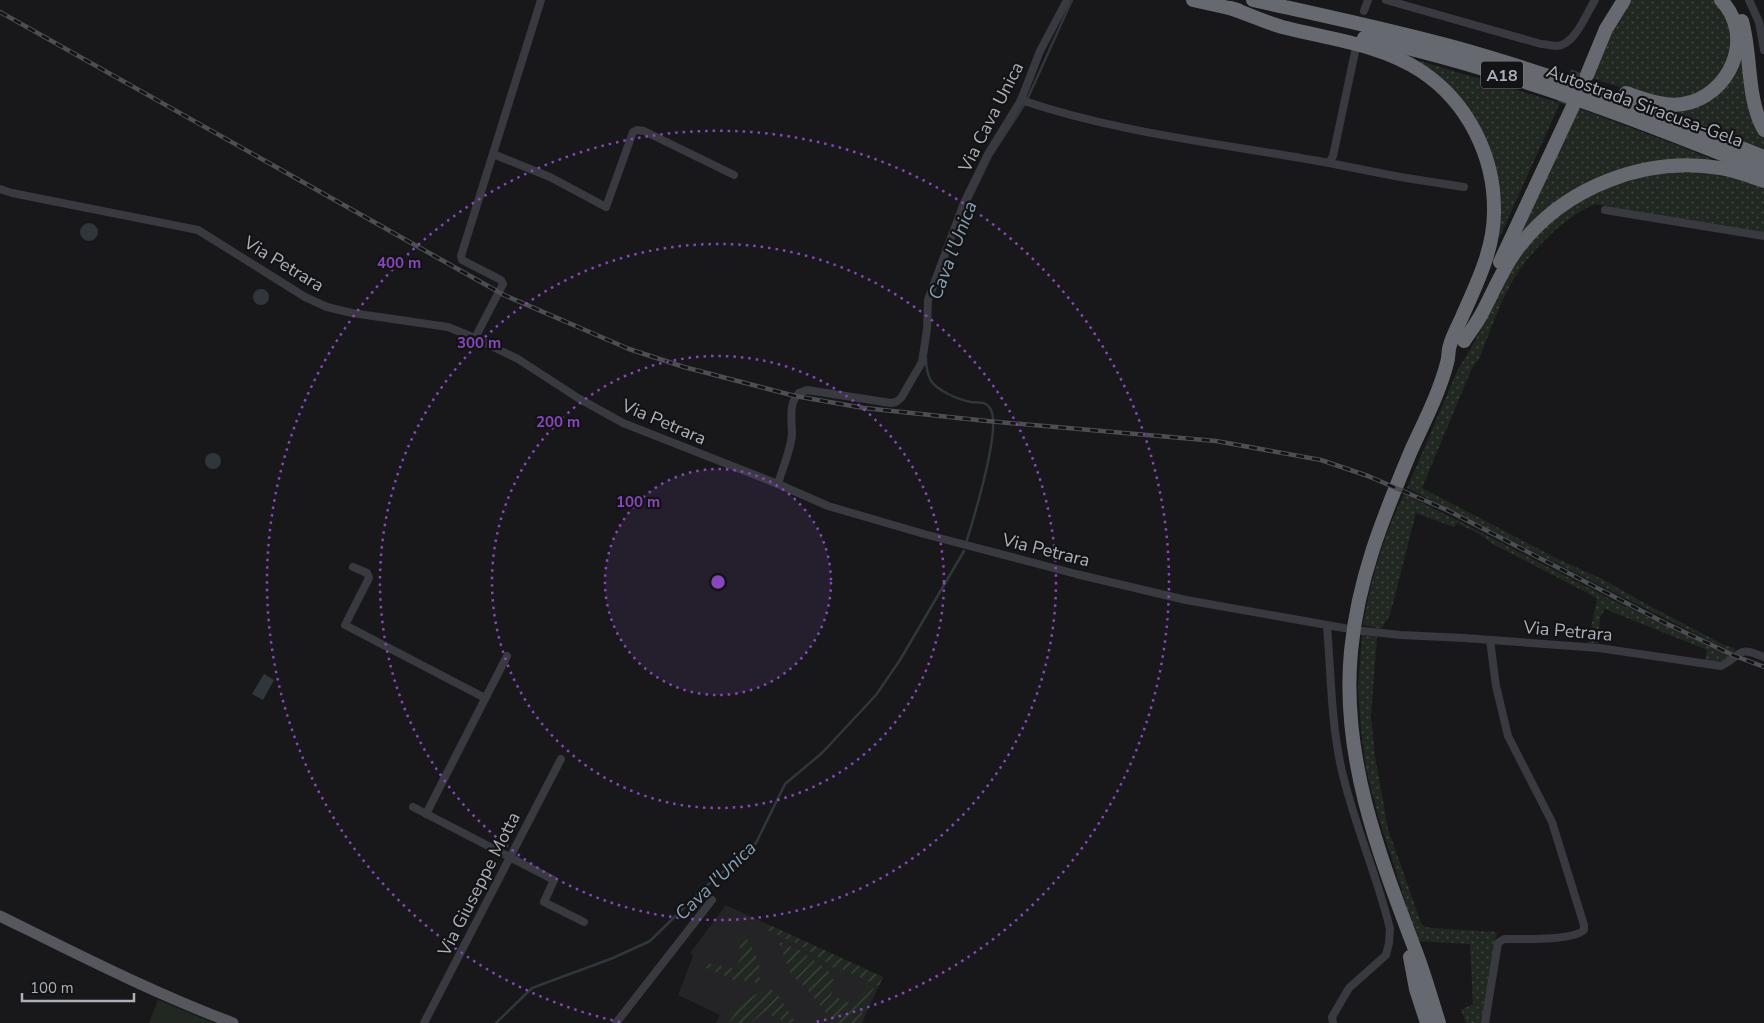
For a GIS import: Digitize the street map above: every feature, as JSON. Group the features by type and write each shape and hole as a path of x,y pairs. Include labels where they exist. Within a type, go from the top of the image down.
{"highway":[{"name":"Autostrada Siracusa-Gela","path":"1193,0 1373,40 1472,66 1559,92 1764,170"},
{"name":"Autostrada Siracusa-Gela","path":"1253,0 1376,27 1468,51 1644,109 1764,157"},
{"path":"1614,0 1599,24 1583,73 1624,0"},
{"path":"1310,13 1348,14 1378,21 1523,61 1668,105 1691,102 1710,94 1723,82 1733,65 1738,44 1737,33 1730,13 1722,0"},
{"path":"1732,0 1742,18 1748,43 1754,108 1764,130"},
{"path":"1230,8 1279,26 1373,48 1402,61 1435,81 1456,102 1466,117 1482,148 1490,171 1494,214 1488,251 1450,344 1448,361"},
{"path":"1427,1023 1416,988 1400,913 1358,779 1350,726 1349,699 1350,654 1358,601 1373,545 1404,467 1434,400 1448,361 1569,105 1464,341 1434,400"},
{"path":"1464,341 1481,315 1501,273 1518,248 1541,222 1563,204 1583,192 1620,176 1677,165 1721,168 1764,182"},
{"path":"1400,913 1415,949 1439,1023"},
{"path":"1409,950 1433,1023"}],"main road":[{"path":"0,916 134,982 233,1023"},
{"path":"199,1010 223,1023"}],"street":[{"path":"475,338 504,284 502,280 462,260 461,256 541,0"},
{"path":"1364,11 1368,0"},
{"path":"1386,0 1541,44 1557,46 1563,44 1576,34 1595,0"},
{"path":"1749,0 1759,22 1764,50"},
{"name":"Via Cava Unica","path":"778,484 792,437 794,401 799,393 807,390 891,403 901,398 922,362 927,329 928,300 964,203 988,154 1021,100 1040,51 1066,2"},
{"path":"1329,163 1333,156 1355,52"},
{"path":"1021,100 1071,115 1185,140 1464,187"},
{"path":"493,154 550,177 606,207 634,132 637,130 644,131 734,176"},
{"name":"Via Petrara","path":"0,189 198,230 305,297 327,307 352,313 442,326 475,338 518,359 578,398 623,423 778,484 828,506 924,534 1076,574 1186,600 1344,628"},
{"path":"1605,210 1764,236"},
{"path":"353,567 367,573 369,578 346,624 485,698"},
{"path":"1327,626 1335,732 1342,768 1354,814 1390,929 1386,955 1348,988 1332,1017 1333,1023"},
{"name":"Via Petrara","path":"1362,631 1599,648 1722,666 1742,651 1747,650 1764,657"},
{"path":"1485,1023 1498,943 1504,939 1561,937 1580,934 1584,930 1552,822 1508,736 1496,686 1490,640"},
{"path":"426,814 507,656"},
{"name":"Via Giuseppe Motta","path":"424,1023 561,759"},
{"path":"413,807 554,880 544,902 584,922"},
{"path":"616,1023 712,900"}],"shaded area":[{"path":"1631,0 1718,0 1731,19 1733,58 1704,95 1660,100 1591,78 1616,24"},
{"path":"1407,57 1560,103 1499,239 1501,198 1496,171 1488,145"},
{"path":"1742,59 1764,136 1764,149 1667,110 1719,94 1735,74"},
{"path":"1578,108 1730,167 1617,174 1514,248"},
{"path":"1698,171 1738,178 1764,187 1764,234 1595,204 1566,221 1529,257 1509,287 1479,359 1472,368 1422,488 1558,559 1602,579 1724,645 1735,648 1735,651 1732,652 1407,488 1458,369 1473,345 1511,268 1536,235 1570,207 1609,185 1649,174"},
{"path":"89,223 95,226 98,232 95,238 89,241 83,238 80,232 83,226"},
{"path":"261,289 269,297 261,305 253,297"},
{"path":"213,453 221,461 213,469 205,461"},
{"path":"1404,494 1612,600 1732,657 1719,662 1705,660 1707,650 1605,609 1600,617 1598,643 1588,643 1597,598 1493,544 1479,534 1457,523 1454,527 1416,513 1390,615 1381,629 1363,625 1379,558"},
{"path":"1362,635 1377,637 1371,716 1375,756 1388,829 1421,923 1425,927 1431,928 1497,932 1482,1023 1466,1023 1461,1010 1473,1004 1470,944 1416,941 1366,769 1358,688"},
{"path":"264,674 274,680 263,700 252,694"},
{"path":"726,905 883,977 862,1023 716,1023 720,1015 678,995 693,956 690,953"},
{"path":"767,924 883,977 879,986 842,969 840,972 802,946 765,929"},
{"path":"744,933 759,965 760,978 757,985 753,979 746,983 742,977 735,982 731,978 701,966 707,963 736,969 743,951 735,943"},
{"path":"778,941 799,950 829,971 830,978 836,981 831,995 856,1006 867,983 874,987 858,1023 834,1023 808,990 791,974"},
{"path":"772,990 776,992 794,1020 789,1023 782,1023 779,1015 773,1018 768,1009 751,1023 729,1023 736,1011 746,1000 758,993"},
{"path":"158,1000 214,1023 149,1023"}],"waterway":[{"name":"Cava l'Unica","path":"958,229 991,156 1026,102 1072,0"},
{"name":"Cava l'Unica","path":"926,359 930,379 934,385 961,399 985,404 991,410 993,420 990,454 967,540"},
{"name":"Cava l'Unica","path":"496,1023 532,988 613,958 650,941 703,889 756,843 785,784 822,753 876,695 900,660 964,551"}],"tunnel":[{"path":"1564,104 1578,72"}],"railway":[{"path":"0,12 504,295 629,349 684,367 795,396 864,408 1216,441 1321,460 1368,476 1447,510 1663,622 1735,656 1764,667"}]}
